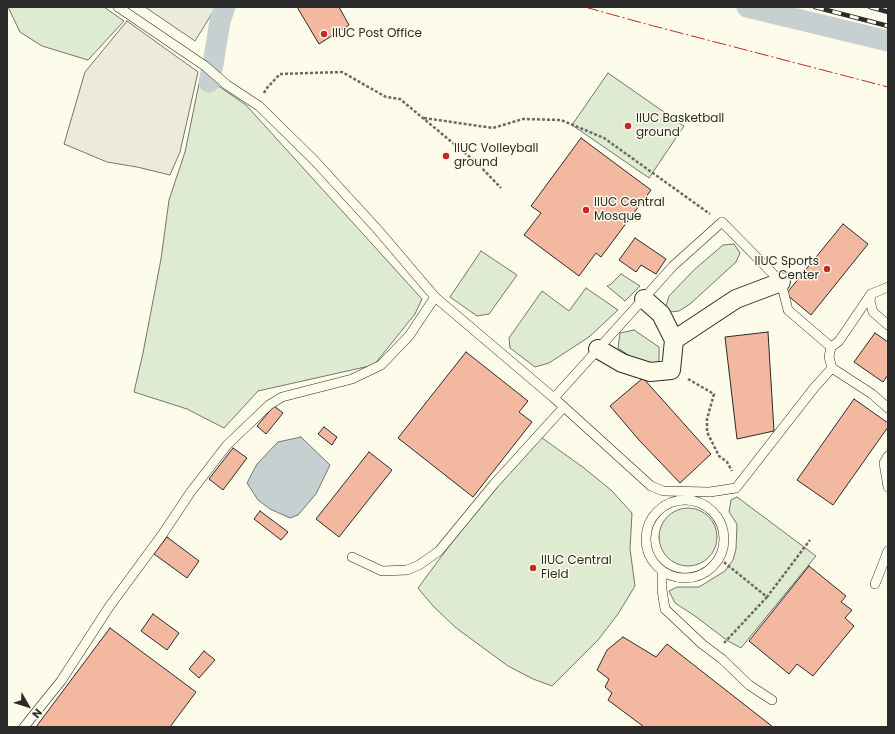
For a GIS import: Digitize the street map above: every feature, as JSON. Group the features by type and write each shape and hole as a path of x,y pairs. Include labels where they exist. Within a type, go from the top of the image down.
{"street":[{"path":"674,340 736,299 781,282"},
{"path":"598,349 622,363 650,372 671,370 674,340 661,314 644,299"}],"lane":[{"path":"118,7 205,66 227,86 259,106 325,172 436,297 554,398 650,486 664,491 710,492 736,488 814,388 832,368"},
{"path":"554,398 673,266 722,222 781,282 788,310 831,347"},
{"path":"888,286 871,294 839,341 831,347 830,357 832,368 872,394 888,408"},
{"path":"871,294 870,301 873,312 888,325"},
{"path":"24,727 61,681 109,607 162,535 190,493 227,445 269,405 282,397 352,379 381,365 409,336 436,297"},
{"path":"352,557 382,571 407,570 420,565 439,551 494,484 564,407"},
{"path":"888,456 884,463 888,487"},
{"path":"664,491 667,504"},
{"path":"679,499 704,503 714,511 721,522 725,534 724,547 720,559 711,569 700,576 687,578 674,577 662,571 653,562 647,550 645,536 649,523 656,512 667,504 679,499"},
{"path":"875,584 888,551"},
{"path":"662,571 662,590 665,608 702,644 722,659 749,685 772,700"}],"path":[{"path":"259,106 266,89 280,74 342,72 386,97 400,99 477,163 501,188"},
{"path":"424,118 493,128 523,119 561,120 604,138 722,222"},
{"path":"671,370 714,394 707,419 707,432 719,456 726,462 740,482"},
{"path":"714,654 767,597 810,540"},
{"path":"720,559 767,597"}],"green space":[{"path":"8,7 104,7 124,21 88,60 42,46 20,32"},
{"name":"IIUC Basketball ground","path":"608,73 684,126 649,178 572,125"},
{"path":"201,74 246,105 422,299 415,314 374,365 258,391 224,428 187,409 134,392 161,259 169,200 185,152"},
{"path":"734,244 740,253 736,262 690,304 679,311 670,312 666,306 669,296 695,269 723,245"},
{"path":"481,251 517,275 489,314 477,316 450,297"},
{"path":"621,274 640,286 625,301 607,286"},
{"path":"586,288 618,310 589,337 549,363 535,367 510,348 509,338 542,291 569,311"},
{"path":"634,330 659,347 659,362 644,366 618,348 620,333"},
{"name":"IIUC Central Field","path":"538,435 584,468 611,490 632,513 630,549 635,586 618,614 598,640 552,686 533,679 508,666 482,647 455,627 433,606 418,588 455,538"},
{"path":"737,497 816,556 741,648 728,641 675,603 669,591 677,587 699,587 725,571 733,560 736,549 737,524 729,512 731,500"},
{"path":"688,508 699,510 712,521 715,526 717,537 715,548 704,561 699,564 688,566 677,564 664,553 661,548 659,537 661,526 672,513 677,510"}],"shaded area":[{"path":"145,7 216,7 195,41"},
{"path":"127,21 198,72 180,152 170,175 107,162 64,144 85,72"},
{"path":"301,437 330,465 316,494 298,515 290,518 270,509 258,500 247,483 257,464 278,442"}],"building":[{"name":"IIUC Post Office","path":"297,7 339,7 349,25 319,44"},
{"name":"IIUC Central Mosque","path":"581,138 651,190 601,257 596,253 579,276 524,235 541,213 531,206"},
{"name":"IIUC Sports Center","path":"843,224 868,244 811,315 786,294"},
{"path":"635,238 666,259 656,274 641,265 636,272 619,260"},
{"path":"768,332 774,431 737,439 725,337"},
{"path":"875,333 888,342 888,375 883,382 854,362"},
{"path":"466,352 528,401 519,412 532,422 473,497 398,438"},
{"path":"643,378 711,454 680,483 639,440 610,406"},
{"path":"854,399 888,423 888,427 833,505 797,480"},
{"path":"274,406 283,413 266,434 257,426"},
{"path":"324,427 337,437 332,445 318,434"},
{"path":"233,448 247,458 223,490 209,479"},
{"path":"369,452 392,470 339,537 316,519"},
{"path":"260,511 288,532 281,540 254,519"},
{"path":"167,537 199,561 187,578 154,554"},
{"path":"809,566 846,596 841,602 852,610 845,618 854,626 813,676 797,664 789,674 749,641"},
{"path":"153,614 179,633 167,650 141,631"},
{"path":"110,628 196,692 170,727 36,727"},
{"path":"623,637 656,657 667,644 773,727 644,727 608,700 612,693 605,687 609,679 597,670 607,650"},
{"path":"204,651 215,660 199,678 189,669"}],"waterway":[{"path":"209,82 220,21 225,7"},
{"path":"747,7 888,41"}],"railway":[{"path":"815,7 888,26"},
{"path":"870,7 888,12"}],"power":[{"path":"585,7 888,87"}],"place":[{"name":"IIUC Post Office","path":"324,34"},
{"name":"IIUC Basketball ground","path":"628,126"},
{"name":"IIUC Volleyball ground","path":"446,156"},
{"name":"IIUC Central Mosque","path":"586,210"},
{"name":"IIUC Sports Center","path":"827,269"},
{"name":"IIUC Central Field","path":"533,568"}]}
